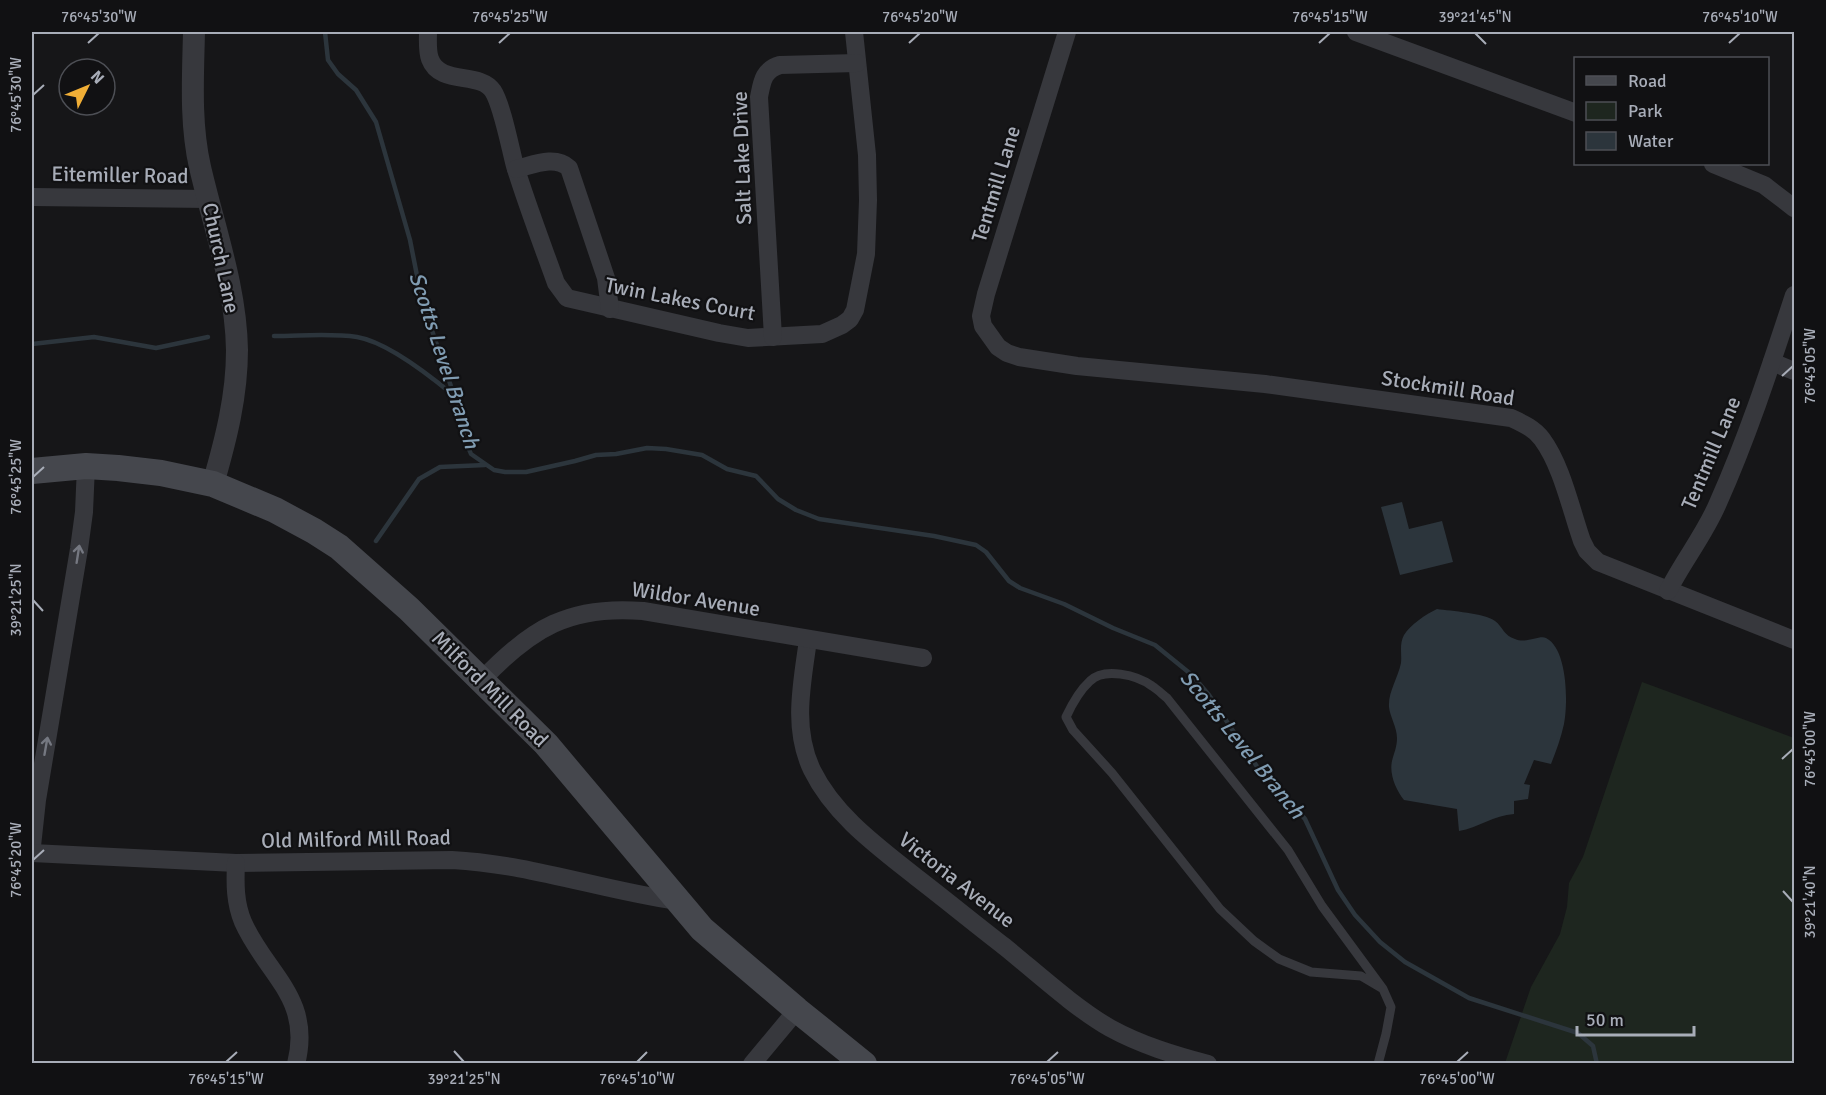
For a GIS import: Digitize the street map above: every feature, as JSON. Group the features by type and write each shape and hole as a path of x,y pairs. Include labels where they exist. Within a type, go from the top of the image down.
{"main road":[{"name":"Milford Mill Road","path":"32,471 86,466 161,473 213,484 276,510 339,547 410,609 546,744 702,929 729,954 864,1064"}],"street":[{"name":"Church Lane","path":"194,32 195,133 200,167 231,292 237,348 233,405 213,484"},
{"name":"Twin Lakes Court","path":"428,32 430,59 434,66 450,76 481,82 493,91 516,168 556,283 567,298 576,302 748,338 822,334 842,325 850,319 855,310 866,254 868,200 867,155 854,32"},
{"name":"Tentmill Lane","path":"998,347 983,326 981,316 1067,32"},
{"path":"1356,32 1574,113"},
{"name":"Salt Lake Drive","path":"773,337 759,97 762,81 772,67 780,65 857,63"},
{"path":"516,168 554,160 563,162 569,168 606,278 610,309"},
{"path":"1715,165 1764,185 1794,208"},
{"name":"Eitemiller Road","path":"32,197 209,199"},
{"name":"Tentmill Lane","path":"1668,591 1717,506 1736,461 1794,295"},
{"name":"Stockmill Road","path":"998,347 1020,357 1077,366 1265,384 1511,418 1533,430 1542,439 1560,477 1582,541 1592,558 1608,567 1794,640"},
{"path":"1772,362 1794,371"},
{"path":"32,846 37,800 81,539 86,466"},
{"name":"Wildor Avenue","path":"482,680 519,644 539,630 576,615 619,609 643,611 923,658"},
{"name":"Victoria Avenue","path":"808,640 798,707 800,728 811,769 844,816 884,851 1055,987 1108,1026 1154,1048 1208,1064"},
{"name":"Old Milford Mill Road","path":"32,853 236,863 452,860 488,862 530,869 620,892 677,901"},
{"path":"236,863 236,894 243,921 253,941 282,981 295,1007 300,1051 296,1064"},
{"path":"752,1064 797,1010"}],"lane":[{"path":"1378,1064 1390,1007 1383,989 1322,906 1288,850 1167,698 1151,684 1127,675 1106,674 1091,679 1074,701 1066,717 1073,730 1112,773 1220,909 1254,941 1279,959 1311,972 1361,976 1383,989"}],"green space":[{"path":"1642,682 1794,738 1794,1063 1505,1063 1531,987 1560,934 1567,907 1569,883 1583,857"}],"water":[{"path":"1402,502 1409,529 1442,521 1453,562 1400,575 1381,507"},
{"path":"1437,609 1490,618 1498,623 1511,638 1528,640 1546,638 1559,653 1565,678 1565,715 1560,739 1551,764 1534,760 1524,784 1530,785 1528,799 1514,801 1514,814 1459,831 1457,809 1404,800 1396,787 1391,771 1397,738 1389,701 1401,663 1402,638 1414,624"}],"waterway":[{"name":"Scotts Level Branch","path":"325,32 328,60 338,74 356,90 376,122 410,240 422,301 457,404 471,454 494,470 505,472 526,472 596,455 647,448 702,455 727,469 756,476 778,499 796,510 819,519 934,536 976,545 986,552 1009,581 1020,588 1064,604 1155,645 1192,675 1209,695 1258,768 1305,819 1338,890 1355,915 1380,942 1405,962 1469,998 1578,1033 1593,1046 1597,1064"},
{"path":"274,336 336,335 369,340 407,360 452,394"},
{"path":"32,344 94,337 156,348 208,337"},
{"path":"376,541 419,479 440,467 485,465"}]}
